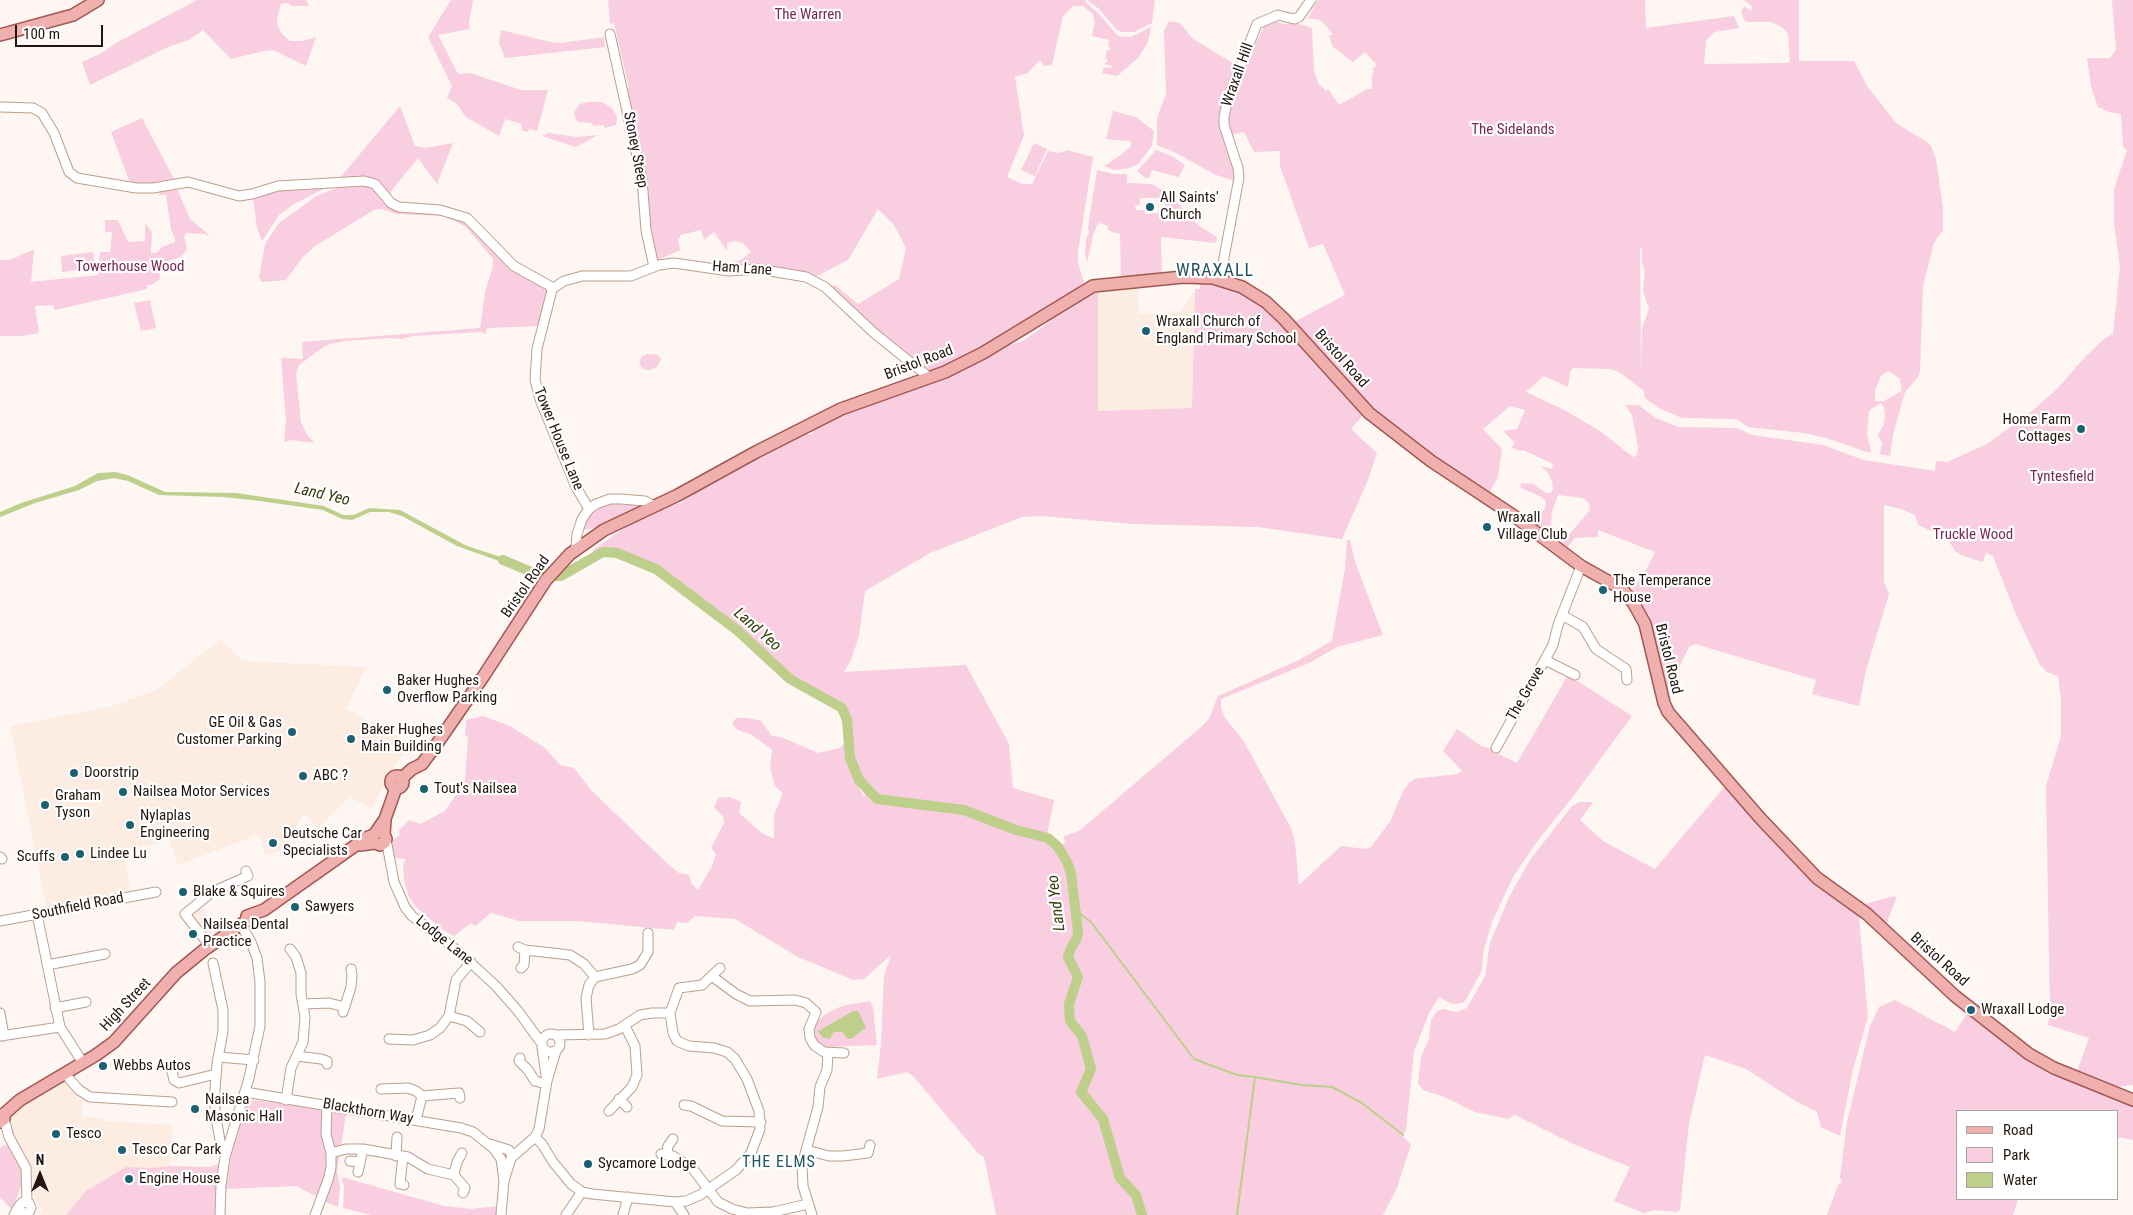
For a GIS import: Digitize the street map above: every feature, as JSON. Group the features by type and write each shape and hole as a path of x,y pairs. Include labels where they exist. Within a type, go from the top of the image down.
{"main road":[{"path":"0,34 73,15 98,0"},
{"name":"Bristol Road","path":"379,838 399,783 422,764 483,677 546,580 576,548 604,530 841,409 930,378 983,353 1095,285 1183,277 1220,279 1242,287 1266,302 1284,319 1369,413 1446,473 1507,512 1581,566 1615,583 1628,595 1641,616 1647,632 1664,703 1668,712 1760,818 1817,878 1867,914 1955,996 2029,1054 2054,1068 2133,1100"},
{"name":"High Street","path":"2,1123 9,1103 20,1100 65,1074 114,1042 176,973 210,946 358,845 379,838"}],"street":[{"name":"Wraxall Hill","path":"1220,279 1239,178 1238,168 1224,125 1228,98 1257,24 1278,15 1294,19 1299,17 1311,0"},
{"name":"Stoney Steep","path":"610,34 642,179 646,230 654,266"},
{"path":"0,107 39,110 54,133 69,172 73,176 85,180 136,188 153,188 188,182 239,196 278,186 370,181 379,186 391,203 399,207 440,210 467,218 514,266 552,289"},
{"name":"Ham Lane","path":"552,289 564,281 582,276 631,276 654,266 674,263 729,271 758,269 811,279 825,287 874,333 930,378"},
{"name":"Tower House Lane","path":"552,289 537,349 534,370 535,385 576,487 588,509"},
{"name":"Tower House Lane","path":"576,548 578,530 588,509 600,502 614,499 642,501 654,506"},
{"name":"The Grove","path":"1496,748 1510,729 1553,645 1562,615 1581,566"},
{"path":"1562,615 1583,627 1596,649 1616,665 1626,669 1627,680"},
{"name":"The Grove","path":"1545,660 1574,672"},
{"name":"Lodge Lane","path":"379,838 390,854 394,882 405,907 412,916 471,962 496,986 522,1016 542,1046 547,1083"},
{"path":"210,946 186,914 213,892 248,876 246,871"},
{"name":"Southfield Road","path":"0,921 156,892"},
{"path":"37,914 60,1027 82,1063"},
{"path":"220,1215 221,1185 225,1157 254,1060 260,1026 260,982 256,953 247,920"},
{"path":"585,1035 586,995 589,984 596,977 640,966 647,955 648,936 639,939"},
{"path":"521,968 524,965 522,948 570,955 584,964 596,977"},
{"path":"286,1100 290,1071 304,1038 304,1004 301,994 301,972 296,954"},
{"path":"47,965 101,958"},
{"path":"394,1043 430,1035 442,1026 449,1016 456,980 471,962"},
{"path":"213,963 225,997 223,1031 216,1074 221,1146"},
{"path":"501,1215 506,1155 533,1138 542,1144 562,1174 575,1189 592,1194 675,1202 694,1198 730,1175 748,1159 758,1136 760,1122 759,1111 748,1079 735,1059 727,1052 718,1048 692,1047 680,1043 673,1034 670,1013 679,988 700,986 713,977 720,968"},
{"path":"304,1004 329,1003 344,1010 350,993 353,972"},
{"path":"713,977 736,994 750,1000 798,1000 808,1004 816,1013 809,1027 810,1038 817,1049 828,1053 844,1053"},
{"path":"56,1008 74,1009 86,1002"},
{"path":"0,1013 2,1036 60,1027"},
{"path":"585,1035 552,1035 545,1037 542,1046 548,1052 558,1049 574,1036 609,1033 644,1014 670,1013"},
{"path":"449,1016 467,1021 480,1032"},
{"name":"Lodge Lane","path":"522,1016 536,1028 552,1035"},
{"path":"609,1110 632,1087 637,1075 635,1046 625,1026"},
{"path":"552,1035 560,1041 558,1049"},
{"name":"Lodge Lane","path":"533,1138 539,1129 547,1083 558,1049"},
{"path":"812,1215 802,1172 818,1107 820,1089 827,1070 828,1053"},
{"path":"297,1056 328,1061"},
{"path":"218,1057 254,1060"},
{"path":"520,1058 519,1061 527,1068 536,1082 547,1083"},
{"path":"171,1066 172,1082 183,1083 216,1074"},
{"path":"65,1074 80,1090 90,1096 172,1102"},
{"path":"385,1087 412,1089 422,1096 459,1093 460,1098"},
{"name":"Blackthorn Way","path":"245,1092 461,1128 472,1132 506,1155"},
{"path":"416,1120 422,1096"},
{"path":"619,1099 627,1107"},
{"path":"315,1215 328,1180 331,1153 326,1134 327,1105"},
{"path":"684,1105 696,1105 722,1121 760,1122"},
{"path":"2,1123 26,1168 26,1190 20,1210"},
{"path":"673,1139 664,1154 693,1169 720,1204 741,1212 773,1212 808,1204"},
{"path":"399,1141 400,1184 404,1185"},
{"path":"331,1153 345,1149 362,1149 413,1159 428,1169 454,1174 467,1189"},
{"path":"358,1172 362,1149"},
{"path":"806,1150 833,1156 869,1149 873,1162"},
{"path":"454,1174 458,1156"},
{"path":"350,1161 360,1162"},
{"path":"566,1215 579,1196"},
{"path":"623,1215 628,1197"},
{"path":"675,1202 684,1215"}],"shaded area":[{"name":"Wraxall Church of England Primary School","path":"1138,285 1139,314 1180,312 1195,289 1192,408 1097,412 1098,290"},
{"path":"220,639 242,661 366,667 346,709 409,742 408,748 387,777 372,809 350,797 318,827 304,813 282,851 265,854 259,834 178,865 168,835 156,836 157,843 123,851 132,900 48,915 10,726 109,707 157,690"},
{"path":"200,906 218,929 211,935 207,935 190,914"},
{"path":"72,1076 83,1090 82,1116 103,1118 104,1121 172,1125 170,1167 69,1215 39,1215 43,1208 34,1200 31,1164 13,1135 9,1117 14,1110"}],"green space":[{"path":"197,0 306,0 309,6 281,4 277,18 278,27 290,41 302,41 316,37 306,66 273,50 231,59 203,30 189,40 168,47 90,85 82,62 100,54 116,43"},
{"path":"451,0 473,0 469,22 470,29 438,35 458,74 470,73 521,90 548,90 537,131 529,129 528,132 521,130 522,124 505,119 499,136 466,117 456,103 447,98 452,86 428,37"},
{"name":"The Warren","path":"608,0 1086,0 1085,2 1099,14 1118,36 1131,37 1151,27 1148,42 1138,58 1117,76 1102,73 1104,67 1111,68 1112,66 1104,64 1108,59 1105,59 1107,50 1110,50 1110,47 1108,47 1109,40 1092,36 1095,21 1092,13 1083,6 1073,6 1063,16 1052,65 1044,66 1040,60 1028,73 1015,77 1024,135 1007,177 1022,184 1032,184 1048,151 1059,153 1067,150 1093,157 1078,251 1078,263 1084,282 1065,298 983,346 940,369 932,371 915,363 829,288 835,285 858,304 899,279 906,248 894,225 878,209 848,260 817,276 764,266 727,267 732,262 741,260 751,252 743,243 734,241 727,243 727,251 714,232 704,240 701,230 680,235 678,239 680,250 656,261 626,89 629,88 614,23 610,24"},
{"path":"1087,0 1155,0 1152,23 1134,32 1122,32 1117,30 1098,8"},
{"path":"1318,0 1645,0 1646,28 1734,16 1739,28 1715,32 1706,40 1704,64 1788,63 1790,61 1788,34 1782,27 1771,22 1746,22 1741,12 1744,6 1751,11 1753,7 1744,0 1799,0 1799,61 1854,61 1867,86 1897,124 1926,141 1931,146 1936,159 1943,208 1943,230 1934,243 1923,286 1920,371 1918,377 1905,392 1893,435 1890,456 1880,454 1882,443 1878,435 1884,424 1885,416 1884,407 1881,403 1869,412 1867,434 1871,452 1867,452 1826,438 1804,433 1748,427 1736,419 1682,418 1659,408 1645,398 1644,391 1619,372 1611,369 1573,368 1570,372 1568,387 1544,376 1526,392 1566,411 1600,431 1633,457 1637,455 1638,447 1632,415 1625,405 1638,405 1656,418 1678,427 1738,428 1752,435 1823,445 1864,460 1935,471 1936,461 1947,462 1987,444 2032,411 2058,388 2084,358 2105,338 2113,334 2120,267 2114,223 2114,189 2127,150 2123,147 2121,114 2109,112 2098,107 2091,87 2087,58 2110,58 2116,50 2112,0 2133,0 2133,1085 2116,1087 2077,1072 2089,1038 2048,1025 2050,1012 2046,786 2061,736 2061,699 2058,676 2047,672 2040,665 2015,612 1993,556 1986,553 1983,562 1964,556 1955,551 1947,538 1918,525 1915,515 1884,505 1884,582 1889,594 1866,670 1859,706 1812,694 1816,680 1695,644 1689,647 1664,697 1631,591 1647,568 1655,552 1598,530 1598,537 1575,538 1566,549 1561,544 1590,510 1589,503 1583,498 1558,495 1552,512 1550,536 1525,515 1542,511 1545,509 1546,502 1542,497 1521,488 1520,485 1523,483 1533,484 1546,493 1550,493 1553,490 1552,481 1548,473 1541,466 1552,469 1553,464 1523,450 1512,448 1514,442 1503,431 1517,429 1525,410 1510,406 1483,429 1502,449 1498,477 1489,493 1463,477 1367,404 1294,322 1345,295 1323,244 1309,248 1280,166 1280,151 1254,152 1244,132 1229,135 1226,122 1234,91 1265,24 1273,21 1285,24 1297,23 1312,28 1314,72 1319,84 1326,91 1328,89 1339,105 1367,89 1372,89 1372,74 1374,72 1372,69 1377,65 1365,52 1353,62 1332,46 1329,35 1333,35 1320,20 1308,18","holes":["1640,247 1642,248 1642,263 1645,272 1643,290 1649,309 1642,328 1641,376","1886,372 1890,372 1900,379 1902,391 1884,401 1875,401 1875,390 1881,376"]},
{"path":"1169,21 1180,23 1193,39 1238,66 1222,106 1220,120 1222,135 1234,169 1235,181 1216,175 1157,145 1157,118 1166,94 1164,31"},
{"path":"501,30 561,43 604,37 605,47 505,58 499,43"},
{"path":"602,102 612,108 617,117 616,125 604,128 604,125 594,126 591,123 576,120 574,113 576,109 580,104"},
{"path":"400,106 415,146 426,148 453,143 437,184 418,158 387,196 373,180 367,177 339,179"},
{"path":"1113,111 1136,117 1154,131 1152,146 1138,164 1130,168 1114,170 1104,166 1131,146 1131,141 1106,139"},
{"path":"142,118 175,181 155,185 131,186 111,132"},
{"path":"548,133 577,137 598,135 576,147 542,136"},
{"path":"1034,143 1047,149 1035,176 1021,170"},
{"path":"1156,150 1172,156 1185,165 1179,177 1152,170 1149,178 1145,178 1137,171"},
{"path":"1097,170 1114,174 1127,174 1127,183 1152,184 1169,194 1198,225 1217,237 1216,243 1161,237 1162,275 1121,278 1120,234 1107,229 1108,226 1100,223 1097,225 1087,263 1085,253 1086,239 1089,233 1088,227","holes":["1140,198 1161,198 1165,204 1165,209 1158,209 1158,213 1145,214 1144,210 1136,210 1135,206 1140,204"]},
{"path":"346,185 372,186 387,204 465,219 500,255 550,289 540,326 487,328 486,334 480,332 413,336 401,339 345,341 322,348 299,365 296,374 301,422 307,435 315,443 292,440 284,442 286,420 281,358 303,359 302,342 480,328 485,292 493,267 493,259 466,227 445,216 396,214 382,209 374,210 315,246 303,257 286,280 262,282 259,277 265,244 279,223 318,195"},
{"name":"Towerhouse Wood","path":"176,186 190,219 206,232 210,238 205,234 187,233 184,236 187,249 181,257 159,264 160,279 151,285 147,285 147,289 55,310 53,305 35,306 39,333 22,336 0,336 0,260 10,260 34,249 31,282 98,275 100,252 110,252 112,232 105,232 105,220 118,220 128,242 145,241 145,223 152,232 151,253 156,253 162,247 175,242 166,195 159,195 158,189"},
{"path":"329,186 294,204 279,215 262,241 257,228 253,198 275,189"},
{"path":"93,252 95,268 62,272 61,256"},
{"path":"1200,281 1216,283 1238,290 1257,302 1279,322 1365,413 1351,429 1377,453 1368,480 1342,539 1258,527 1134,524 1041,516 1022,517 930,553 865,591 859,636 851,660 844,672 966,665 1009,744 1013,788 1054,800 1047,835 1060,845 1065,843 1064,836 1079,831 1201,727 1209,719 1218,696 1299,660 1332,641 1345,569 1347,540 1350,540 1355,562 1383,635 1337,647 1309,663 1221,699 1221,708 1225,718 1243,740 1291,828 1295,843 1299,885 1341,846 1365,849 1371,847 1391,820 1403,791 1414,779 1457,774 1462,771 1443,751 1457,729 1481,746 1496,750 1499,754 1517,763 1568,675 1632,716 1575,794 1536,843 1513,877 1492,922 1483,953 1482,970 1466,1000 1462,1003 1452,1004 1439,997 1429,1013 1414,1052 1406,1130 1403,1137 1411,1144 1397,1188 1383,1215 996,1215 984,1157 978,1153 913,1076 907,1072 877,1079 881,1044 884,976 891,955 864,979 853,980 798,957 735,919 695,916 687,923 677,922 674,930 577,921 519,921 491,913 475,926 471,923 454,936 443,930 416,907 408,895 404,879 403,864 406,859 394,858 392,841 400,835 399,830 409,820 420,824 445,811 465,781 468,736 465,737 466,720 483,716 510,726 545,748 560,765 574,768 592,791 670,866 679,873 689,875 692,884 698,890 712,866 716,854 711,848 724,823 723,816 714,808 718,798 730,797 741,802 739,813 762,833 774,839 774,815 783,793 775,786 770,768 772,750 752,735 738,730 732,724 736,718 761,721 772,736 781,737 818,753 840,748 846,741 847,758 863,796 865,796 847,742 847,716 840,706 816,691 798,683 741,631 710,608 693,599 662,573 618,555 592,551 627,526 666,507 681,503 725,473 806,431 809,435 812,434 815,426 1001,347 1021,342 1043,327 1057,314 1098,290 1098,411 1192,408 1195,289 1200,289"},
{"path":"150,300 156,328 141,331 134,303"},
{"path":"648,354 658,355 661,359 657,367 649,370 643,369 639,363 642,356"},
{"path":"612,502 638,505 638,507 597,528 581,530 587,516 599,506"},
{"path":"1727,784 1864,917 1859,918 1868,1017 1853,1069 1840,1136 1821,1127 1817,1112 1794,1100 1746,1069 1705,1055 1689,1123 1680,1210 1677,1212 1655,1210 1644,1213 1614,1201 1630,1167 1571,1143 1515,1115 1508,1119 1475,1112 1447,1098 1423,1090 1418,1083 1421,1057 1429,1039 1431,1020 1437,1011 1443,1009 1456,1012 1467,1008 1485,976 1490,943 1509,897 1530,860 1572,806 1579,802 1593,802 1580,820 1603,841 1655,869"},
{"path":"1895,896 1896,899 1886,925 1861,905"},
{"path":"1895,1000 1955,1032 1969,1011 2021,1052 2133,1104 2133,1140 2118,1137 2118,1110 1956,1110 1956,1200 2018,1200 2013,1215 1827,1215 1838,1185 1842,1182 1840,1177 1847,1122 1870,1026 1879,1007"},
{"path":"870,1001 873,1007 877,1045 828,1047 823,1046 814,1038 813,1027 815,1023 827,1013 842,1006","holes":["853,1011 858,1011 864,1030 850,1040 842,1032 834,1032 830,1039 822,1036 818,1031"]},
{"path":"252,1100 318,1108 321,1111 327,1165 325,1178 317,1197 297,1186 226,1189 232,1148 245,1104"},
{"path":"336,1111 346,1113 341,1147 335,1148 329,1134 331,1114"},
{"path":"7,1145 20,1166 22,1173 21,1186 12,1210 0,1197 0,1148"},
{"path":"340,1152 337,1171 340,1188 338,1207 323,1201 334,1157"},
{"path":"221,1163 217,1183 215,1215 66,1215 86,1191 126,1167 211,1167"},
{"path":"342,1177 444,1206 471,1209 497,1206 496,1215 371,1215 343,1208 344,1188"}],"water":[{"path":"116,472 130,476 165,492 236,493 324,506 343,515 354,515 369,508 400,510 467,546 516,562 513,566 457,546 402,516 389,512 370,512 352,520 342,519 323,510 260,501 224,497 159,495 128,481 114,478 97,481 79,490 35,503 0,517 0,512 21,503 75,486 98,473"},
{"path":"853,1011 858,1011 866,1028 851,1039 848,1039 842,1032 834,1032 830,1039 824,1038 818,1032 818,1031"}],"waterway":[{"name":"Land Yeo","path":"503,560 541,576 561,576 603,552 617,553 656,569 738,631 790,679 842,708 847,720 850,758 859,780 877,799 964,810 1016,830 1048,838 1058,847 1071,873 1078,931 1077,938 1068,957 1078,977 1069,1004 1070,1021 1082,1036 1091,1069 1081,1092 1103,1119 1120,1178 1136,1195 1142,1215"},
{"path":"1075,910 1091,922 1194,1059 1237,1075 1255,1077 1237,1215"},
{"path":"1255,1077 1301,1085 1332,1087 1362,1103 1403,1135"}],"place":[{"name":"All Saints' Church","path":"1150,207"},
{"name":"Wraxall Church of England Primary School","path":"1146,331"},
{"name":"Home Farm Cottages","path":"2081,429"},
{"name":"Wraxall Village Club","path":"1487,527"},
{"name":"The Temperance House","path":"1603,590"},
{"name":"Baker Hughes Overflow Parking","path":"387,690"},
{"name":"GE Oil & Gas Customer Parking","path":"292,732"},
{"name":"Baker Hughes Main Building","path":"351,739"},
{"name":"Doorstrip","path":"74,773"},
{"name":"ABC ?","path":"303,776"},
{"name":"Tout's Nailsea","path":"424,789"},
{"name":"Nailsea Motor Services","path":"123,792"},
{"name":"Graham Tyson","path":"45,805"},
{"name":"Nylaplas Engineering","path":"130,825"},
{"name":"Deutsche Car Specialists","path":"273,843"},
{"name":"Lindee Lu","path":"80,854"},
{"name":"Scuffs","path":"65,857"},
{"name":"Blake & Squires","path":"183,892"},
{"name":"Sawyers","path":"295,907"},
{"name":"Nailsea Dental Practice","path":"193,934"},
{"name":"Wraxall Lodge","path":"1971,1010"},
{"name":"Webbs Autos","path":"103,1066"},
{"name":"Nailsea Masonic Hall","path":"195,1109"},
{"name":"Tesco","path":"56,1134"},
{"name":"Tesco Car Park","path":"122,1150"},
{"name":"Sycamore Lodge","path":"588,1164"},
{"name":"Engine House","path":"129,1179"}],"district":[{"name":"WRAXALL","path":"1215,271"},
{"name":"THE ELMS","path":"779,1163"}],"park label":[{"name":"The Sidelands","path":"1513,130"},
{"name":"Tyntesfield","path":"2062,477"},
{"name":"Truckle Wood","path":"1973,535"}]}
